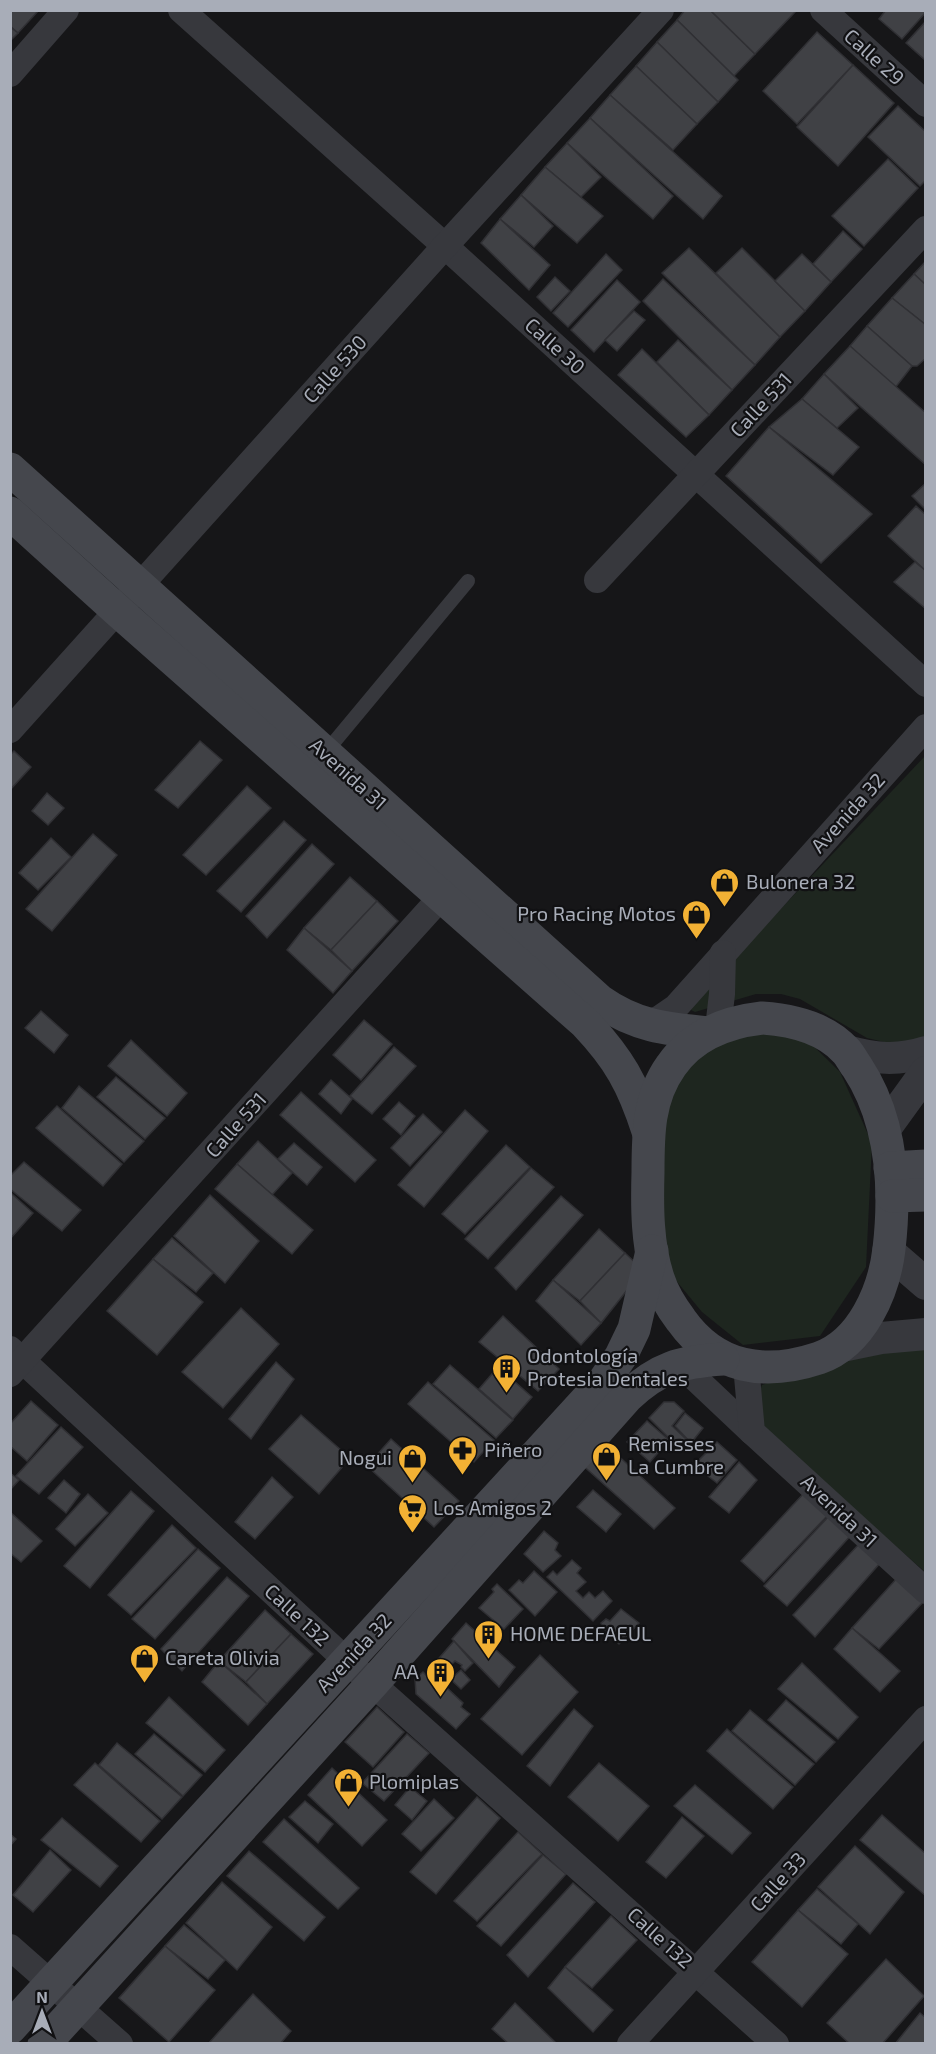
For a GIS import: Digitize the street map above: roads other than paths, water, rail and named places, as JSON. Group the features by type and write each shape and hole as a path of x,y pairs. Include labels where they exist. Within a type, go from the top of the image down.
{"main road":[{"name":"Avenida 31","path":"10,469 325,753 603,1041 618,1061 630,1083 648,1132"},
{"name":"Avenida 31","path":"10,513 118,611 452,886 600,1001 616,1012 645,1025 713,1031"},
{"path":"734,1362 704,1345 687,1329 670,1306 658,1279 652,1251 647,1201 648,1132 651,1108 671,1065 688,1047 713,1031 740,1021 762,1018 786,1020 808,1026 828,1037 846,1051 862,1076 875,1102 884,1130 891,1182 885,1275 876,1299 863,1322 842,1346"},
{"path":"891,1182 926,1166"},
{"path":"891,1182 926,1195"},
{"name":"Avenida 32","path":"10,2028 604,1381 621,1356 634,1329 652,1251"},
{"name":"Avenida 32","path":"44,2043 373,1683 627,1397 644,1381 680,1364 734,1362 772,1368 799,1364 825,1356 842,1346"}],"street":[{"path":"10,74 66,10"},
{"name":"Calle 30","path":"182,10 926,684"},
{"name":"Calle 530","path":"10,730 141,587 445,246 661,10"},
{"name":"Calle 29","path":"823,10 926,104"},
{"name":"Calle 531","path":"597,580 926,230"},
{"name":"Avenida 32","path":"645,1025 676,1007 926,727"},
{"name":"Calle 531","path":"15,1361 452,886"},
{"path":"713,1031 722,994 723,953"},
{"path":"846,1051 867,1057 889,1059 910,1057 926,1052"},
{"path":"884,1130 926,1072"},
{"path":"888,1251 926,1284"},
{"path":"842,1346 892,1336 926,1334"},
{"name":"Calle 132","path":"15,1361 776,2043"},
{"path":"734,1362 752,1432"},
{"name":"Avenida 31","path":"680,1364 926,1591"},
{"name":"Calle 33","path":"630,2043 926,1719"},
{"path":"10,1947 120,2043"}],"lane":[{"path":"325,753 468,581"}],"place":[{"name":"Bulonera 32","path":"725,908"},
{"name":"Pro Racing Motos","path":"697,940"},
{"name":"Odontología Protesia Dentales","path":"506,1394"},
{"name":"Piñero","path":"463,1476"},
{"name":"Remisses La Cumbre","path":"607,1482"},
{"name":"Nogui","path":"413,1484"},
{"name":"Los Amigos 2","path":"412,1534"},
{"name":"HOME DEFAEUL","path":"489,1660"},
{"name":"Careta Olivia","path":"144,1684"},
{"name":"AA","path":"440,1698"},
{"name":"Plomiplas","path":"348,1808"}]}
